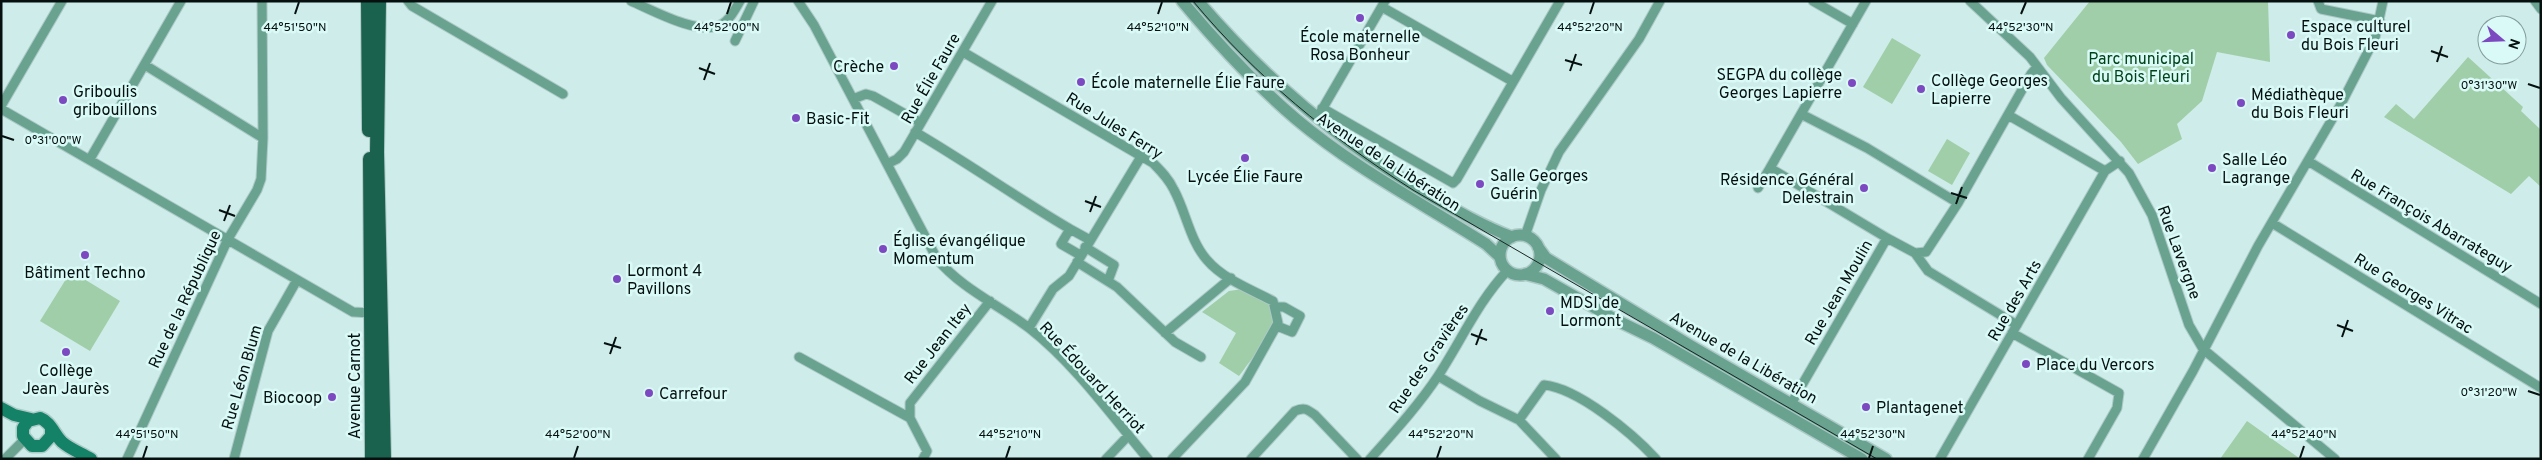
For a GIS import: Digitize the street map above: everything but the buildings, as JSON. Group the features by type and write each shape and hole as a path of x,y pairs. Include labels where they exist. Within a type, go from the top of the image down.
{"main road":[{"path":"368,1 370,152"},
{"path":"370,152 374,81 373,1"},
{"path":"379,1 377,152 379,182"},
{"path":"379,182 386,81 385,1"},
{"name":"Avenue Carnot","path":"370,152 372,459"},
{"name":"Avenue Carnot","path":"379,182 384,459"},
{"path":"1,408 14,415 31,419 40,418 51,427 65,444 91,459"},
{"path":"1,415 32,446 62,450 77,459"},
{"path":"23,436 25,424 31,419"},
{"path":"42,446 51,436 51,427"}],"street":[{"path":"62,1 1,107 354,312 371,313"},
{"path":"90,159 182,1"},
{"name":"Rue de la République","path":"127,459 228,239 257,190 263,171 262,1"},
{"path":"408,1 412,6 563,94"},
{"path":"631,1 673,19 703,28 721,25 727,20 740,1"},
{"path":"734,41 754,1"},
{"name":"Rue Édouard Herriot","path":"798,1 814,25 937,259 952,275 1029,328 1060,357 1148,459"},
{"name":"Rue Élie Faure","path":"887,164 897,160 904,152 992,1"},
{"name":"Avenue de la Libération","path":"1182,1 1236,62 1302,124 1360,166 1486,244 1500,257"},
{"name":"Avenue de la Libération","path":"1198,1 1243,52 1320,112 1367,155 1415,187 1468,217 1512,237"},
{"path":"1512,82 1384,4 1320,112 1453,183 1560,1"},
{"path":"1525,236 1540,190 1559,152 1573,129 1639,39 1660,1"},
{"path":"1813,1 1853,24"},
{"path":"1758,188 1866,1"},
{"name":"Rue Lavergne","path":"1970,1 2011,39 2037,67 2061,98 2120,161 2134,180 2152,215 2190,325 2203,349 2335,459"},
{"path":"2143,459 2272,223 2358,72 2375,38 2383,1"},
{"path":"2535,1 2541,9"},
{"path":"2320,5 2380,21"},
{"name":"Rue Jules Ferry","path":"963,52 1142,155 1165,175 1174,189 1196,242 1207,260 1231,278 1273,302 1276,307 1284,307 1300,316 1292,332 1277,326"},
{"path":"145,65 263,138"},
{"path":"1915,253 1926,252 1958,203 2031,74 2037,67"},
{"path":"853,99 866,94 873,96 920,123"},
{"path":"1801,114 1866,148 1958,203"},
{"path":"2008,115 2105,171"},
{"path":"915,132 962,160 1025,203 1070,229 1083,251 1108,281 1117,287 1175,342 1201,357"},
{"path":"1029,328 1053,289 1069,276 1142,155"},
{"name":"Rue des Arts","path":"1940,459 2105,171 2120,161"},
{"name":"Rue François Abarrateguy","path":"2308,161 2541,304"},
{"path":"1770,168 1887,238"},
{"name":"Rue Georges Vitrac","path":"2272,223 2541,388"},
{"path":"1070,229 1061,244 1083,251 1114,265 1108,281"},
{"path":"1525,236 1530,238 1538,247 1540,257 1537,264 1526,274 1519,274 1508,270 1500,257 1502,247 1512,237 1525,236"},
{"name":"Rue Jean Moulin","path":"1791,404 1887,238 1915,253"},
{"name":"Avenue de la Libération","path":"1538,247 1546,258 1554,263 1886,459"},
{"path":"1915,253 1928,271 2015,329 2119,393 2117,408 2088,459"},
{"name":"Rue des Gravières","path":"1370,459 1402,424 1438,376 1491,290 1508,270"},
{"name":"Avenue de la Libération","path":"1526,274 1544,279 1618,321 1653,338 1862,459"},
{"path":"1165,333 1231,278"},
{"name":"Rue Léon Blum","path":"234,459 268,331 297,280"},
{"name":"Rue Jean Itey","path":"910,418 908,410 912,400 990,301"},
{"path":"1172,459 1245,382 1277,326 1276,307"},
{"path":"799,357 910,418 925,444 927,451 923,459"},
{"path":"1438,376 1480,401 1519,420 1556,459"},
{"path":"1519,420 1544,385 1558,386 1612,419 1647,447 1656,459"},
{"path":"1250,459 1301,408 1307,409 1315,415 1357,459"},
{"path":"5,459 23,436"},
{"path":"1106,459 1128,436"}],"green space":[{"name":"Parc municipal du Bois Fleuri","path":"2090,1 2268,1 2270,62 2217,52 2202,101 2177,124 2182,139 2138,164 2121,142 2047,65 2044,58"},
{"path":"1892,38 1921,55 1892,104 1863,87"},
{"path":"2468,57 2523,107 2521,111 2541,130 2541,187 2529,176 2511,194 2384,117 2396,104 2414,119"},
{"path":"1947,139 1970,153 1952,185 1928,171"},
{"path":"71,271 120,301 90,351 40,321"},
{"path":"1243,289 1269,304 1274,312 1274,318 1261,345 1239,376 1219,363 1236,333 1202,312 1229,291"},
{"path":"2247,421 2299,458 2301,459 2220,459"}],"tram line":[{"path":"1193,1 1217,29 1268,80 1324,127 1382,170 1413,190 1877,459"}],"place":[{"name":"École maternelle Rosa Bonheur","path":"1360,18"},
{"name":"Espace culturel du Bois Fleuri","path":"2291,35"},
{"name":"Crèche","path":"894,66"},
{"name":"École maternelle Élie Faure","path":"1081,82"},
{"name":"SEGPA du collège Georges Lapierre","path":"1852,83"},
{"name":"Collège Georges Lapierre","path":"1921,89"},
{"name":"Griboulis gribouillons","path":"63,100"},
{"name":"Médiathèque du Bois Fleuri","path":"2241,103"},
{"name":"Basic-Fit","path":"796,118"},
{"name":"Lycée Élie Faure","path":"1245,158"},
{"name":"Salle Léo Lagrange","path":"2212,168"},
{"name":"Salle Georges Guérin","path":"1480,184"},
{"name":"Résidence Général Delestrain","path":"1864,188"},
{"name":"Église évangélique Momentum","path":"883,249"},
{"name":"Bâtiment Techno","path":"85,255"},
{"name":"Lormont 4 Pavillons","path":"617,279"},
{"name":"MDSI de Lormont","path":"1550,311"},
{"name":"Collège Jean Jaurès","path":"66,352"},
{"name":"Place du Vercors","path":"2026,364"},
{"name":"Carrefour","path":"649,393"},
{"name":"Biocoop","path":"332,397"},
{"name":"Plantagenet","path":"1866,407"}]}
